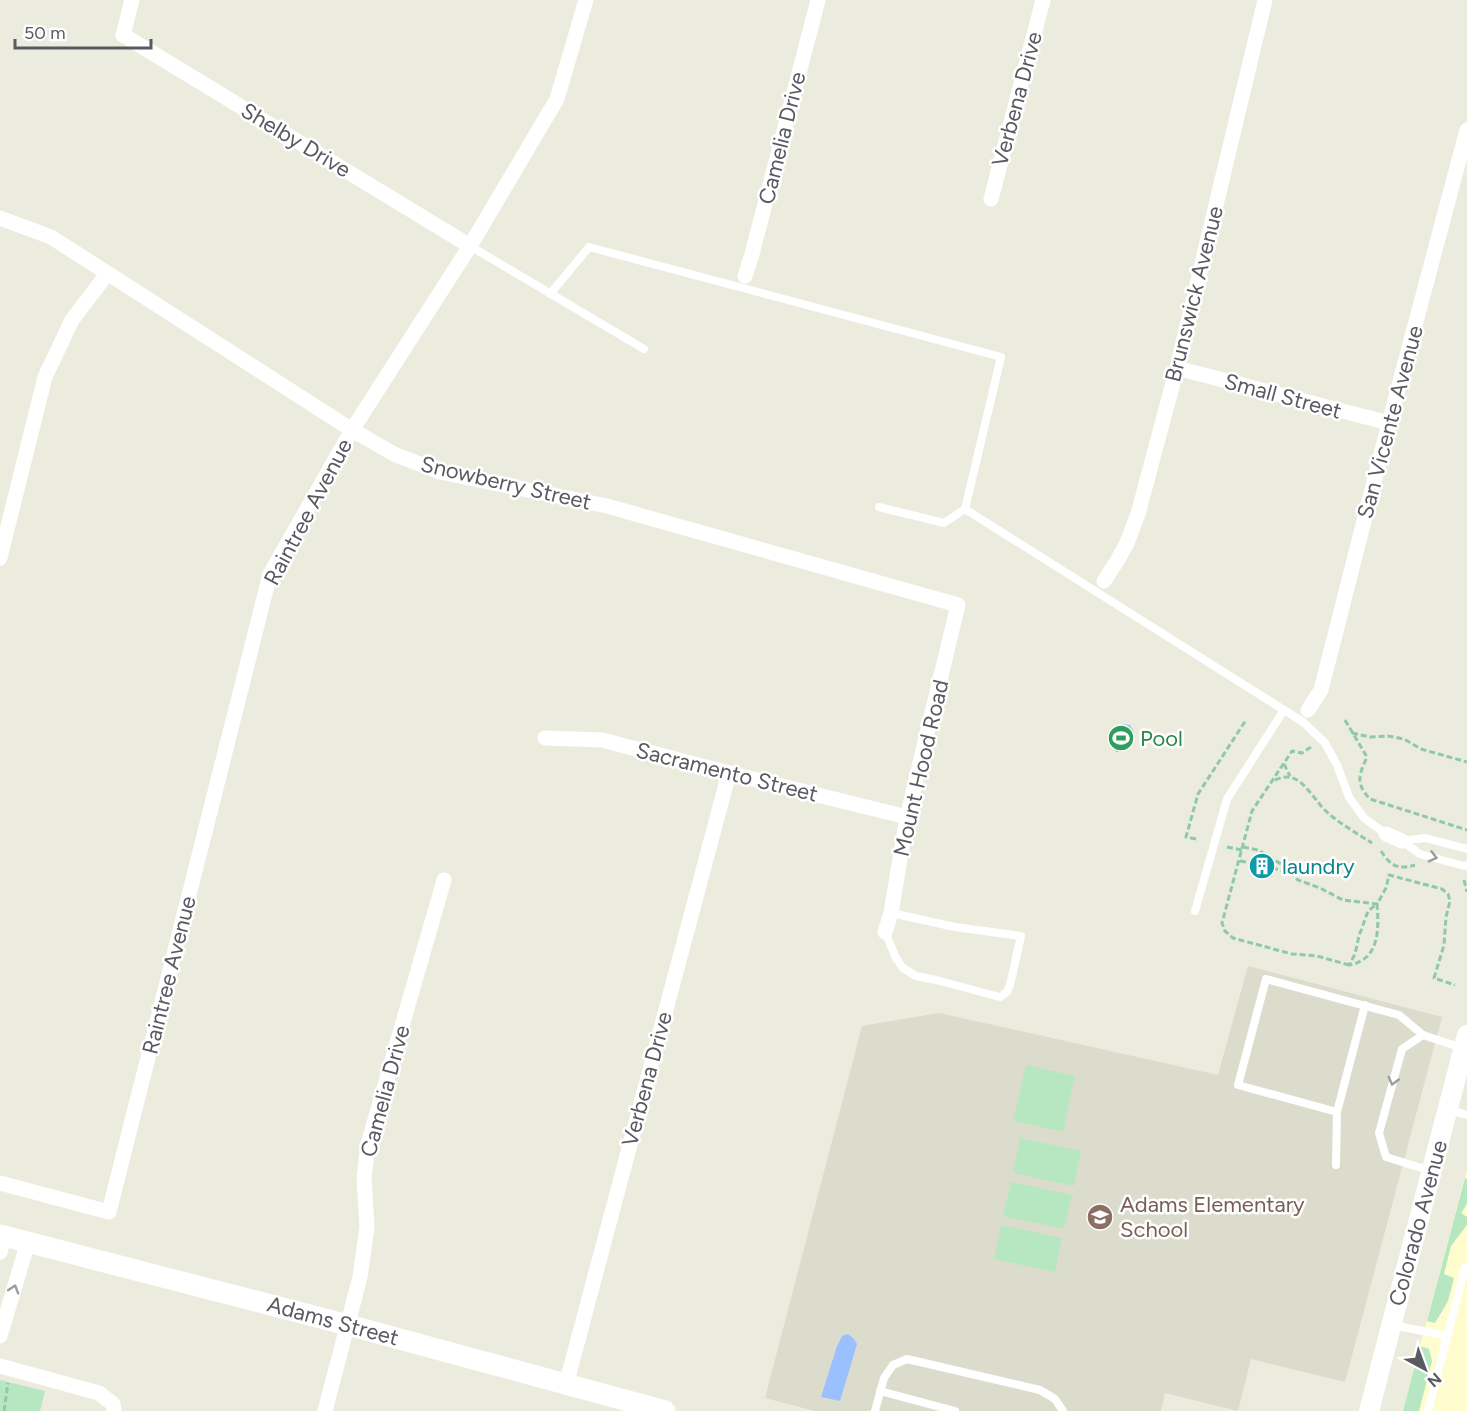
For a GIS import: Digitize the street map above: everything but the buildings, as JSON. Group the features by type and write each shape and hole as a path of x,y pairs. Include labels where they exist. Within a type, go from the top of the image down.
{"main road":[{"name":"Adams Street","path":"2,1241 28,1242 348,1325 566,1385 619,1405 664,1411"}],"street":[{"name":"Shelby Drive","path":"132,0 123,35 470,246"},
{"name":"Raintree Avenue","path":"0,1183 109,1212 270,574 352,430 470,246 557,99 586,0"},
{"name":"Camelia Drive","path":"744,281 818,0"},
{"name":"Verbena Drive","path":"991,199 1043,0"},
{"name":"Brunswick Avenue","path":"1100,586 1127,543 1137,514 1177,368 1265,0"},
{"name":"San Vicente Avenue","path":"1304,715 1321,690 1467,130"},
{"name":"Snowberry Street","path":"0,218 51,237 352,430 394,454 440,471 607,506 958,606"},
{"path":"0,558 45,377 72,320 107,274"},
{"name":"Small Street","path":"1177,368 1389,423"},
{"name":"Mount Hood Road","path":"885,932 891,913 907,817 958,606"},
{"name":"Sacramento Street","path":"545,738 602,740 907,817"},
{"name":"Verbena Drive","path":"566,1385 729,773"},
{"path":"1386,834 1402,841"},
{"name":"Camelia Drive","path":"325,1411 360,1277 367,1227 364,1178 368,1144 444,880"},
{"name":"Colorado Avenue","path":"1369,1411 1465,1042"},
{"path":"0,1336 28,1242"},
{"path":"5,1367 99,1393 113,1407"}],"lane":[{"path":"470,246 644,349"},
{"path":"550,294 590,246 744,281 1001,357 965,509 944,523 879,507"},
{"path":"965,509 1100,586 1284,710 1304,715 1325,743 1337,765 1349,797 1364,818 1386,834"},
{"path":"1195,911 1227,799 1284,710"},
{"path":"1402,841 1425,838 1467,849"},
{"path":"1402,841 1420,854 1467,865"},
{"path":"885,932 903,968 916,976 1000,997 1007,992 1021,936 956,927 891,913"},
{"path":"1337,1112 1238,1085 1266,979 1399,1015 1423,1035 1465,1042"},
{"path":"1336,1165 1337,1112 1365,1005"},
{"path":"1423,1035 1402,1049 1379,1133 1386,1157 1431,1171"},
{"path":"1448,1110 1467,1115"},
{"path":"1428,1411 1465,1267"},
{"path":"1391,1324 1447,1336"},
{"path":"875,1411 884,1378 893,1365 907,1359 1040,1390 1055,1399 1063,1411"},
{"path":"880,1391 956,1411"}],"path":[{"path":"1196,839 1186,837 1198,794 1246,720"},
{"path":"1344,720 1367,757 1359,780 1363,791 1370,799 1467,830"},
{"path":"1352,733 1370,737 1388,736 1404,739 1420,748 1467,762"},
{"path":"1312,746 1302,753 1292,751 1252,811 1222,923 1225,931 1233,938 1292,954 1317,956 1349,965 1355,964 1372,951 1376,941 1377,904"},
{"path":"1284,764 1290,776"},
{"path":"1225,846 1258,850 1281,864 1298,880 1343,900 1377,904"},
{"path":"1240,861 1251,863"},
{"path":"1272,868 1290,872"},
{"path":"1349,965 1355,954 1368,911 1377,904 1386,888 1389,875 1442,889 1448,894 1450,901 1444,945 1434,978 1455,985"},
{"path":"4,1411 5,1367"}],"shaded area":[{"name":"Adams Elementary School","path":"1248,966 1442,1017 1345,1382 1251,1359 1238,1411 1165,1393 1161,1411 815,1411 765,1398 862,1026 939,1013 1218,1075"},
{"path":"1467,1169 1467,1411 1403,1411 1420,1346"}],"green space":[{"path":"1026,1065 1075,1076 1063,1132 1013,1121"},
{"path":"1020,1138 1081,1151 1074,1186 1013,1173"},
{"path":"1465,1178 1467,1179 1467,1204 1461,1213 1467,1217 1467,1225 1451,1246 1444,1274 1454,1278 1448,1301 1435,1323 1427,1321"},
{"path":"1011,1182 1072,1195 1064,1229 1003,1216"},
{"path":"1001,1225 1062,1238 1055,1272 994,1259"},
{"path":"1420,1346 1429,1349 1432,1361 1419,1411 1403,1411"},
{"path":"0,1380 45,1391 40,1411 0,1411"}],"water":[{"name":"Pool","path":"1121,724 1130,725 1134,732 1121,752 1116,752 1109,744"},
{"path":"848,1334 857,1344 840,1401 821,1397 837,1346 842,1336"}],"place":[{"name":"Pool","path":"1121,738"},
{"name":"laundry","path":"1262,866"},
{"name":"Adams Elementary School","path":"1100,1217"}]}
